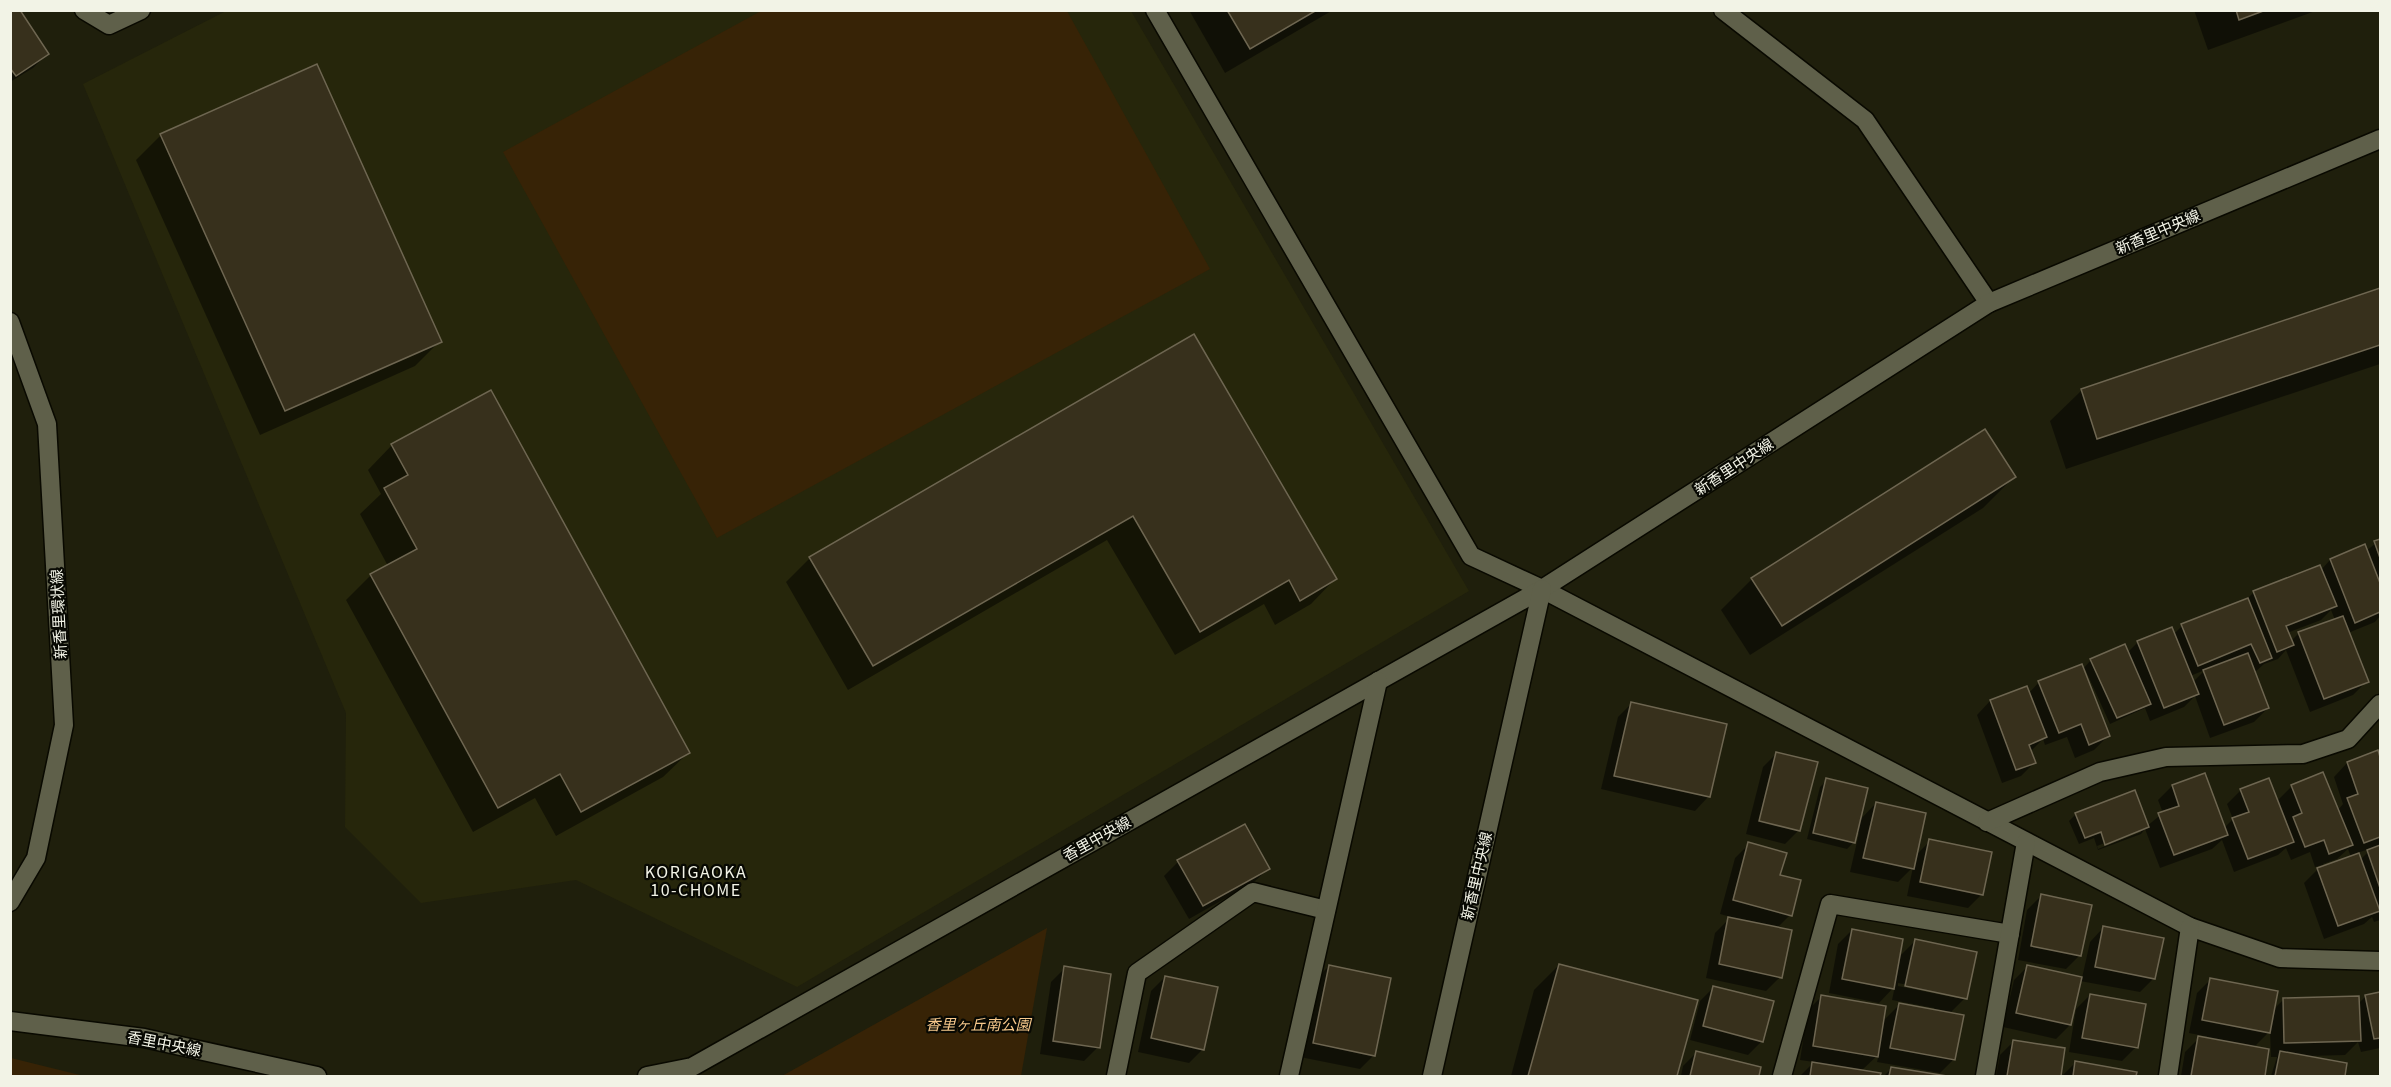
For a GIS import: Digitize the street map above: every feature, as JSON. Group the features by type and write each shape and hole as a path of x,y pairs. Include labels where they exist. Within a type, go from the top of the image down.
{"street":[{"path":"84,10 109,25 141,10"},
{"path":"1155,10 1471,555 2190,927 2280,958 2380,961"},
{"path":"1723,10 1865,120 1989,303"},
{"name":"新香里中央線","path":"1432,1077 1542,590 1989,303 2380,139"},
{"name":"新香里環状線","path":"10,322 47,424 64,725 36,858 10,902"},
{"name":"香里中央線","path":"647,1077 692,1067 1542,590"},
{"path":"1289,1077 1378,681"},
{"path":"1987,822 2100,772 2166,757 2303,754 2348,739 2380,704"},
{"path":"1985,1077 2026,842"},
{"path":"1116,1077 1137,973 1253,892 1326,910"},
{"path":"1782,1077 1830,904 2010,934"},
{"path":"2168,1077 2190,927"},
{"name":"香里中央線","path":"10,1021 144,1038 317,1077"}],"shaded area":[{"path":"226,11 1131,11 1469,591 797,987 576,880 421,903 345,827 346,713 83,84"}],"green space":[{"path":"761,11 1067,11 1210,269 717,538 503,152"},
{"name":"香里ヶ丘南公園","path":"1047,928 1021,1076 782,1076"},
{"path":"11,1058 84,1076 11,1076"}],"building":[{"path":"10,10 20,10 49,54 16,76 10,68"},
{"path":"1227,10 1317,10 1250,49"},
{"path":"2236,10 2266,10 2239,20"},
{"path":"317,64 442,342 285,411 160,134"},
{"path":"2380,288 2380,345 2097,439 2081,389"},
{"path":"1194,334 1337,579 1300,601 1289,580 1200,632 1133,516 873,666 809,557"},
{"path":"491,390 690,753 581,812 560,774 498,808 370,574 417,549 384,488 408,475 391,444"},
{"path":"1985,429 2016,477 1782,626 1751,578"},
{"path":"2380,539 2380,558 2374,541"},
{"path":"2365,544 2380,583 2380,612 2355,623 2330,559"},
{"path":"2320,565 2337,606 2286,626 2294,645 2277,652 2253,591"},
{"path":"2248,598 2272,658 2260,663 2251,644 2198,666 2181,624"},
{"path":"2343,616 2369,682 2324,699 2298,632"},
{"path":"2172,627 2199,694 2164,708 2137,641"},
{"path":"2125,644 2151,704 2117,718 2090,659"},
{"path":"2248,653 2269,708 2224,725 2203,670"},
{"path":"2082,664 2110,736 2089,745 2081,724 2059,733 2038,681"},
{"path":"2027,686 2047,737 2029,745 2036,763 2016,770 1990,700"},
{"path":"1631,702 1727,724 1710,797 1614,776"},
{"path":"2378,750 2380,757 2380,837 2364,843 2347,798 2358,794 2347,762"},
{"path":"1776,752 1818,762 1800,831 1759,821"},
{"path":"2323,772 2353,845 2329,854 2324,840 2305,847 2293,817 2302,813 2291,785"},
{"path":"2205,773 2228,835 2174,855 2158,813 2179,806 2172,785"},
{"path":"1826,778 1868,788 1855,843 1813,833"},
{"path":"2269,778 2294,842 2248,859 2232,818 2249,812 2240,789"},
{"path":"2135,790 2149,827 2105,845 2101,832 2085,838 2075,813"},
{"path":"1876,802 1926,813 1914,869 1863,858"},
{"path":"1245,824 1270,869 1203,906 1177,860"},
{"path":"1929,839 1992,852 1983,895 1920,882"},
{"path":"1748,842 1787,853 1780,875 1801,880 1792,916 1733,900"},
{"path":"2380,845 2380,888 2367,850"},
{"path":"2359,853 2380,911 2338,926 2317,868"},
{"path":"2041,894 2092,905 2081,956 2031,946"},
{"path":"1728,917 1792,930 1782,978 1719,964"},
{"path":"2103,926 2164,938 2155,979 2095,967"},
{"path":"1852,929 1903,939 1894,989 1842,979"},
{"path":"1915,939 1977,952 1967,999 1905,986"},
{"path":"1559,964 1698,1000 1677,1076 1528,1076"},
{"path":"1329,965 1391,978 1375,1056 1313,1043"},
{"path":"2027,965 2082,977 2071,1025 2016,1013"},
{"path":"1064,966 1111,974 1100,1048 1053,1041"},
{"path":"1165,976 1218,987 1204,1050 1151,1038"},
{"path":"2210,978 2278,991 2270,1033 2202,1020"},
{"path":"1713,986 1774,1001 1763,1042 1703,1026"},
{"path":"2380,992 2380,1038 2374,1039 2365,995"},
{"path":"2090,994 2146,1004 2138,1048 2082,1038"},
{"path":"1821,995 1886,1006 1878,1057 1813,1046"},
{"path":"2359,996 2361,1041 2284,1043 2283,998"},
{"path":"1899,1003 1964,1015 1955,1060 1890,1048"},
{"path":"2198,1036 2269,1049 2265,1076 2191,1076"},
{"path":"2013,1040 2065,1048 2061,1076 2007,1076"},
{"path":"1696,1051 1761,1067 1759,1076 1690,1076"},
{"path":"2280,1051 2347,1063 2345,1076 2275,1076"},
{"path":"2075,1061 2137,1072 2136,1076 2073,1076"},
{"path":"1812,1062 1881,1073 1880,1076 1810,1076"},
{"path":"1891,1067 1947,1076 1889,1076"}],"district":[{"name":"KORIGAOKA 10-CHOME","path":"696,881"}]}
